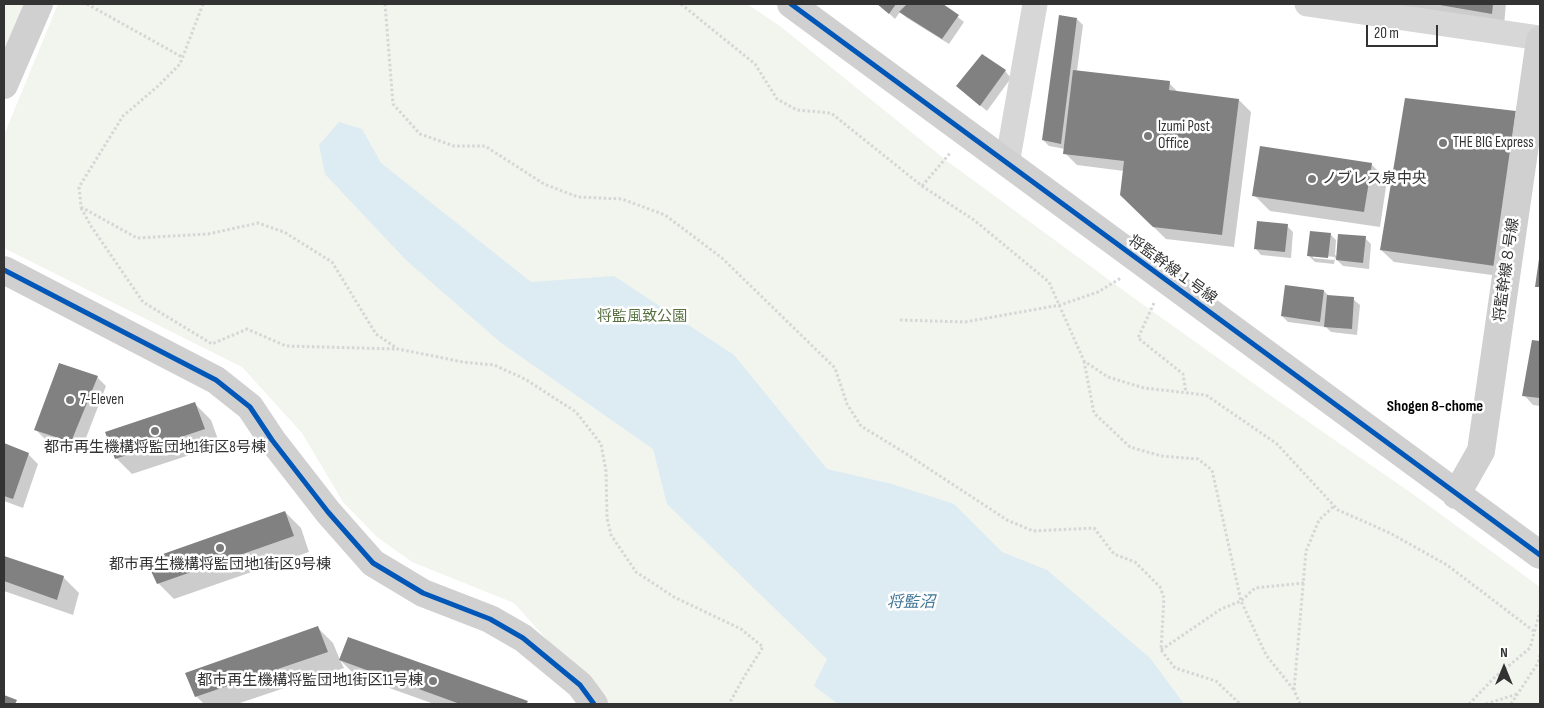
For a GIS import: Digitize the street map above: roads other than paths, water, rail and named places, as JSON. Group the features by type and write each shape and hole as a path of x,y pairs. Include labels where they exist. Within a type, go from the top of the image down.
{"street":[{"path":"4,85 39,4"},
{"name":"将監幹線１号線","path":"791,4 1540,555"},
{"path":"1007,164 1035,4"},
{"path":"1307,4 1540,39"},
{"name":"将監幹線８号線","path":"1456,495 1481,451 1540,39"},
{"path":"4,270 216,380 250,406 272,440 328,512 373,563 423,593 490,619 523,638 580,685 594,704"}],"water":[{"name":"将監沼","path":"339,122 362,129 381,163 531,282 614,276 734,355 827,469 892,484 954,504 1002,552 1047,570 1150,658 1184,704 838,704 814,686 827,659 667,504 653,449 500,342 406,260 325,174 319,145"}],"place":[{"name":"Izumi Post Office","path":"1148,136"},
{"name":"THE BIG Express","path":"1443,143"},
{"name":"ノブレス泉中央","path":"1312,179"},
{"name":"7-Eleven","path":"70,400"},
{"name":"都市再生機構将監団地1街区8号棟","path":"155,431"},
{"name":"都市再生機構将監団地1街区9号棟","path":"220,548"},
{"name":"都市再生機構将監団地1街区11号棟","path":"433,681"}],"district":[{"name":"Shogen 8-chome","path":"1435,407"}],"park label":[{"name":"将監風致公園","path":"642,317"}]}
